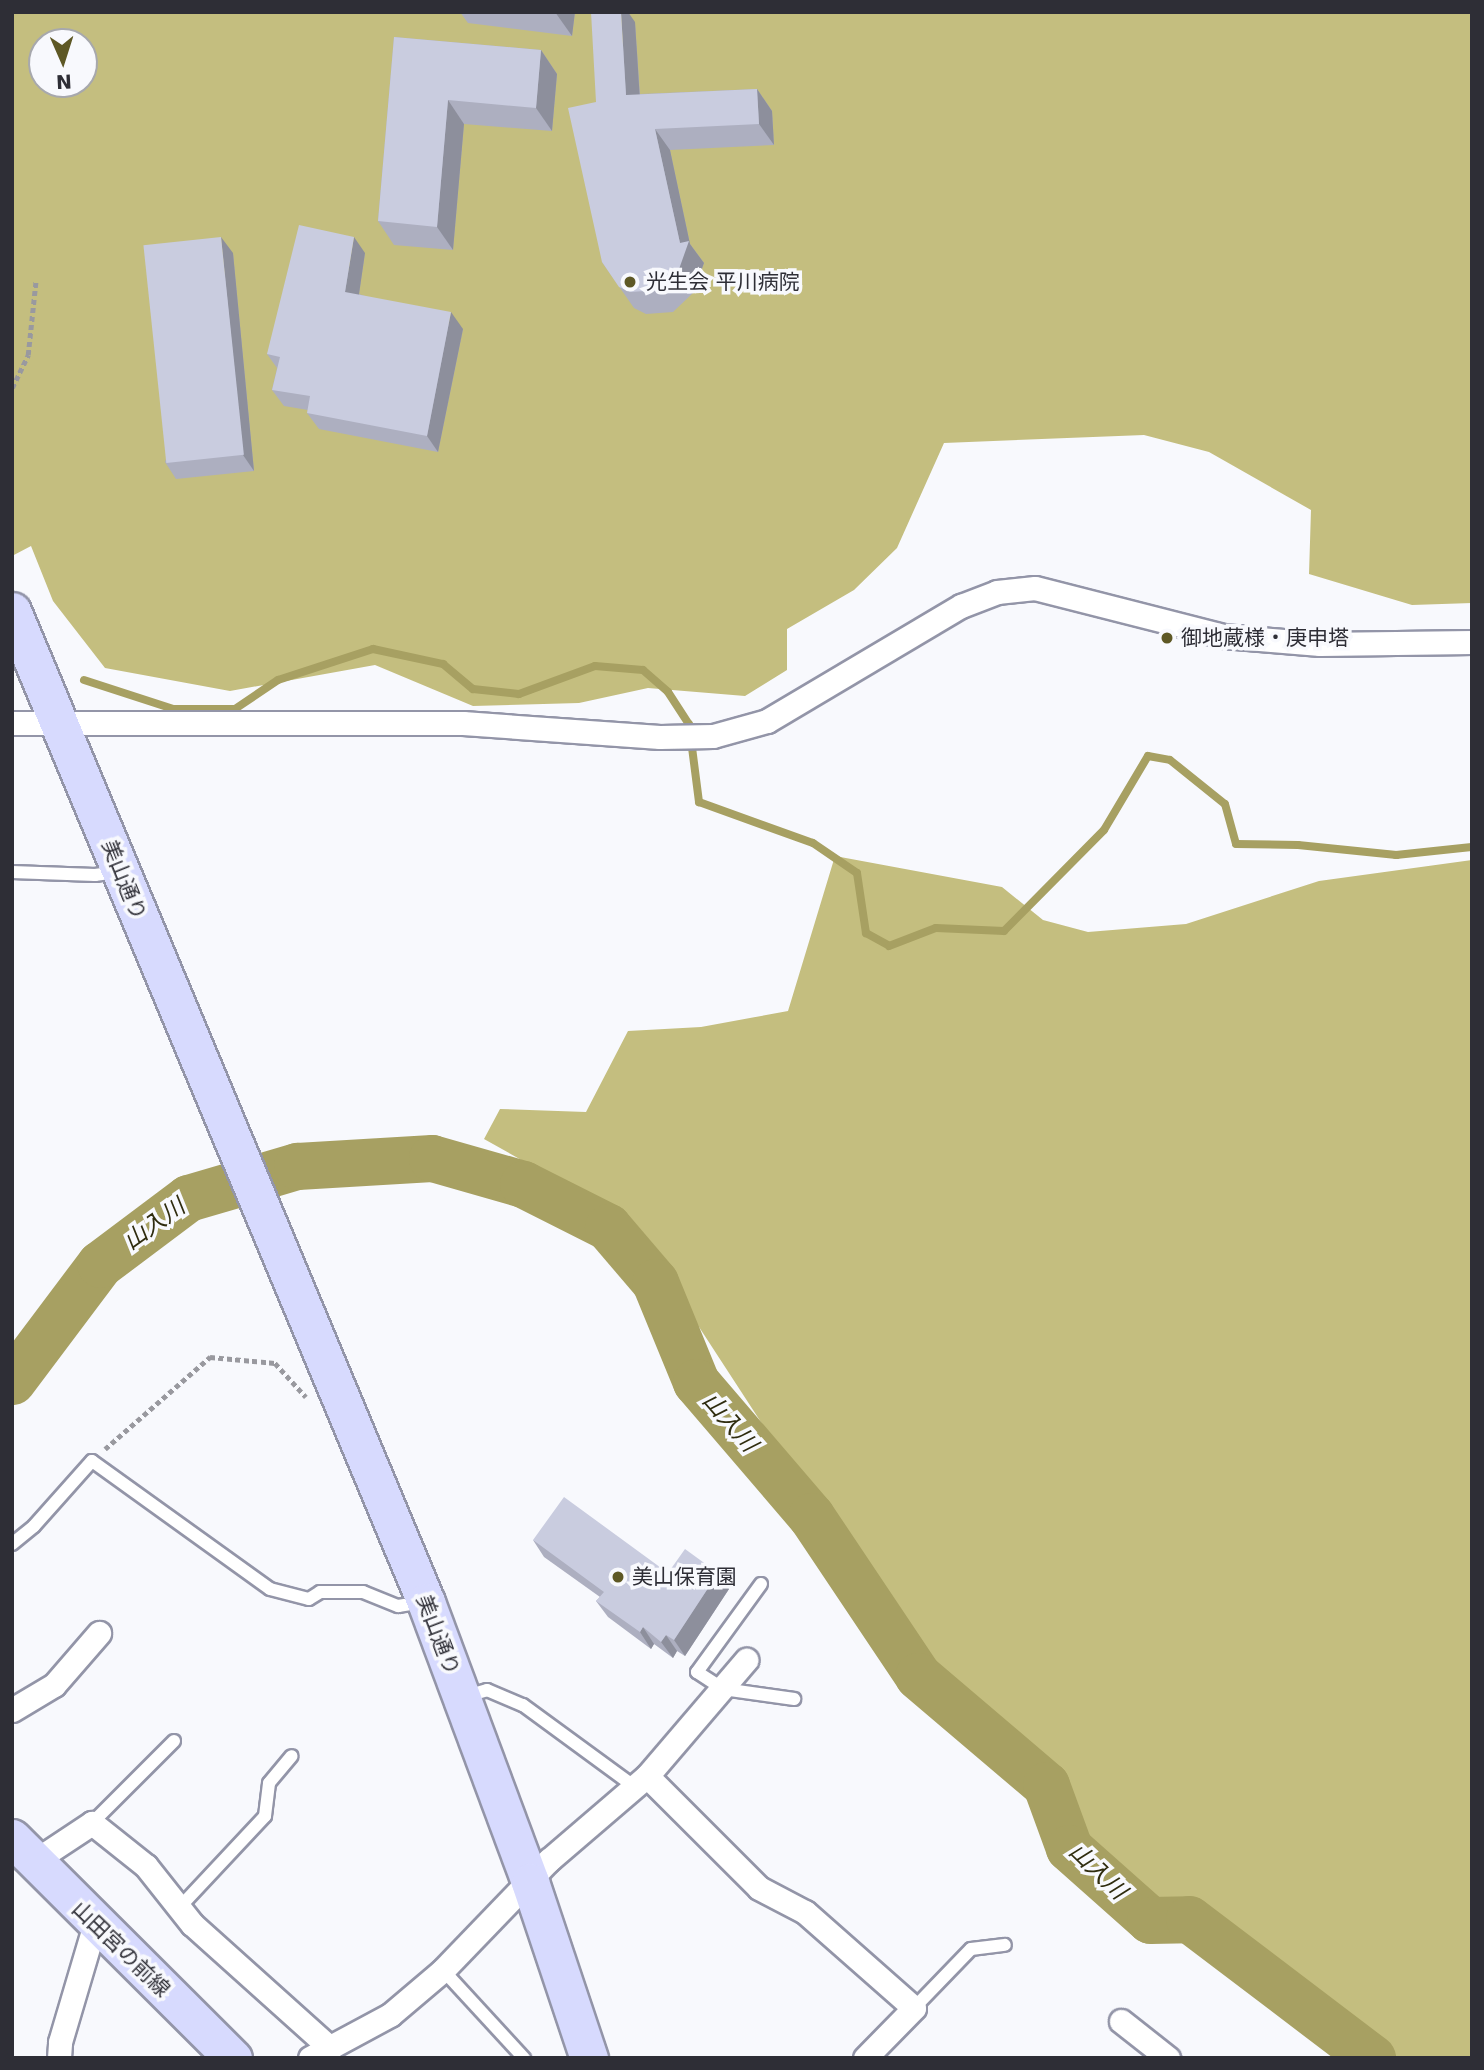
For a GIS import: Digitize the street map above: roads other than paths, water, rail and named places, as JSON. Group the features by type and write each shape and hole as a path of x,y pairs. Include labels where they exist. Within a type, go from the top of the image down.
{"main road":[{"name":"美山通り","path":"12,611 426,1602 530,1882 589,2058"},
{"name":"山田宮の前線","path":"18,1845 233,2058"}],"street":[{"path":"12,723 463,723 673,737 739,732 767,722 961,606 997,592 1035,588 1079,596 1223,636 1320,644 1472,642"},
{"path":"12,1710 54,1685 99,1633"},
{"path":"18,1845 92,1823 146,1866 180,1908 320,2053 390,2015 443,1970 550,1860 641,1781 746,1660"},
{"path":"641,1781 759,1888 805,1912 914,2008 865,2058"},
{"path":"59,2058 60,2042 95,1924"},
{"path":"1121,2021 1168,2058"}],"lane":[{"path":"12,872 95,875 120,871"},
{"path":"12,1544 34,1526 92,1461 270,1588 309,1600 320,1591 363,1592 398,1605 426,1602"},
{"path":"761,1584 697,1672 723,1689 794,1699"},
{"path":"462,1697 487,1690 523,1705 641,1781"},
{"path":"92,1823 174,1741"},
{"path":"180,1908 265,1816 269,1783 292,1755"},
{"path":"914,2008 971,1949 1005,1945"},
{"path":"443,1970 524,2058"}],"waterway":[{"path":"84,680 173,709 235,709 278,680 373,649 443,664 473,689 519,694 595,666 643,670 668,692 689,724 699,802 813,843 857,873 866,933 889,946 936,928 1004,931 1104,830 1148,756 1170,760 1225,804 1236,844 1298,845 1396,855 1472,847"},
{"name":"山入川","path":"12,1381 100,1264 188,1198 297,1166 432,1158 523,1184 608,1227 655,1282 696,1382 811,1516 918,1676 1046,1785 1069,1848 1150,1920 1189,1919 1372,2058"}],"place":[{"name":"光生会 平川病院","path":"630,282"},
{"name":"御地蔵様・庚申塔","path":"1167,638"},
{"name":"美山保育園","path":"618,1577"}]}
